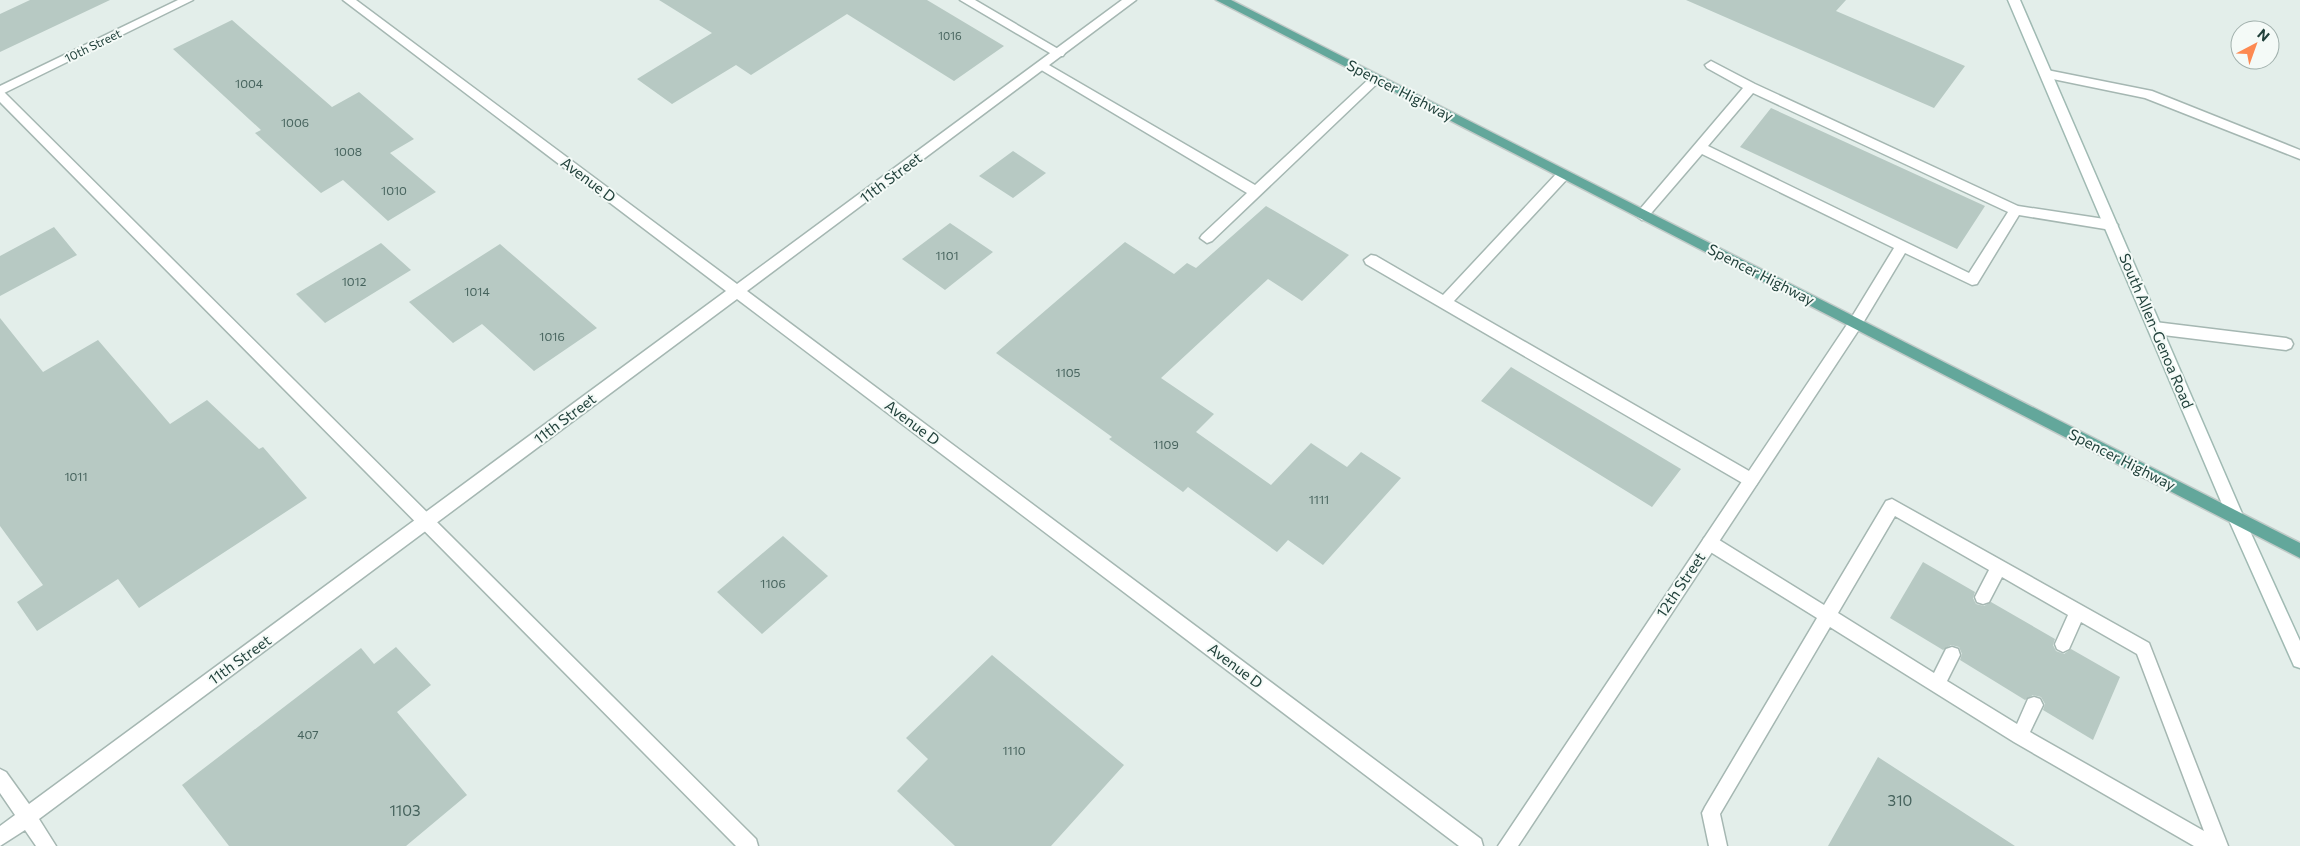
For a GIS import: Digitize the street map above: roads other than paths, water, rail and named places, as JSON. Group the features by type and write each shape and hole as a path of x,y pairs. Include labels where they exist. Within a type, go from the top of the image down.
{"main road":[{"name":"Spencer Highway","path":"1222,0 2300,551"}],"street":[{"name":"10th Street","path":"0,93 187,0"},
{"name":"Avenue D","path":"349,0 1474,846"},
{"path":"966,0 1059,53"},
{"name":"11th Street","path":"0,837 1130,0"},
{"name":"South Allen-Genoa Road","path":"2014,0 2236,518 2300,660"},
{"path":"1042,65 1256,192"},
{"path":"1711,65 1751,88 2016,210 2111,225"},
{"path":"2047,74 2148,94 2300,155"},
{"path":"1207,238 1376,79"},
{"path":"1642,214 1751,88"},
{"path":"0,93 749,846"},
{"path":"1699,147 1972,280 2016,210"},
{"path":"1444,302 1563,175"},
{"name":"12th Street","path":"1507,846 1856,324 1902,246"},
{"path":"1371,260 1751,480"},
{"path":"2155,328 2286,344"},
{"path":"1718,846 1711,814 1892,506 2143,649 2219,846"},
{"path":"1710,543 2020,736 2212,846"},
{"path":"1983,597 1999,566"},
{"path":"2063,644 2078,611"},
{"path":"1937,684 1952,655"},
{"path":"2020,736 2034,705"},
{"path":"0,778 47,846"}]}
